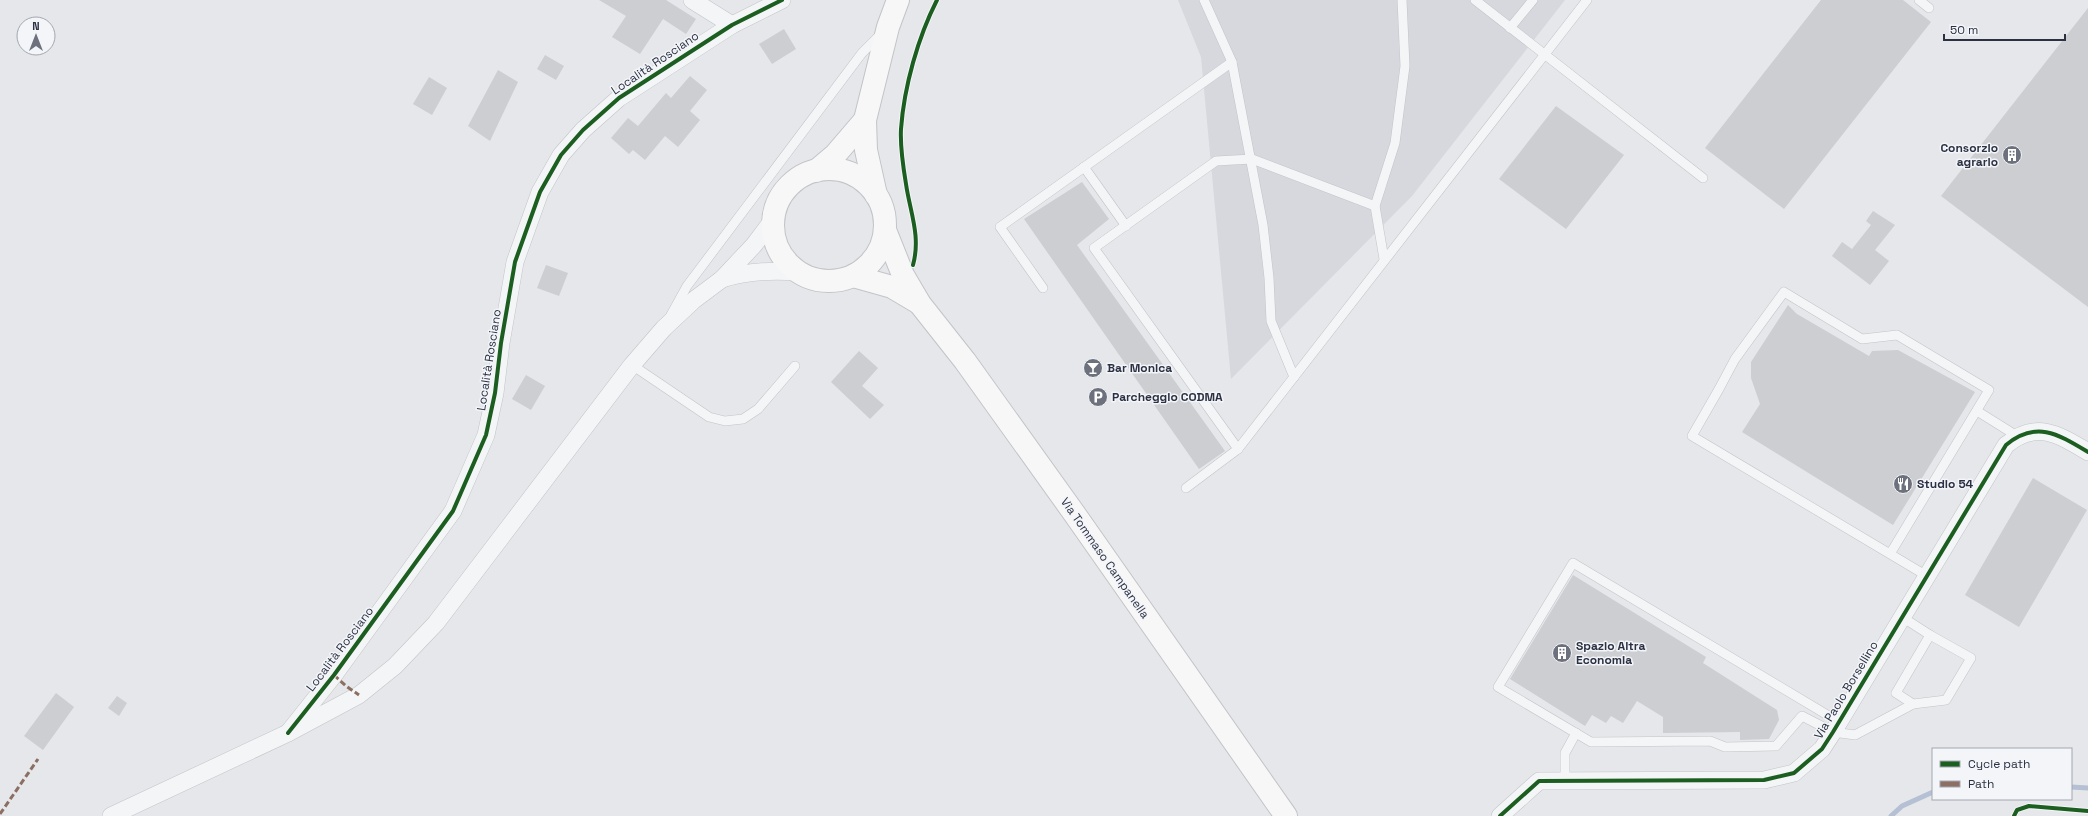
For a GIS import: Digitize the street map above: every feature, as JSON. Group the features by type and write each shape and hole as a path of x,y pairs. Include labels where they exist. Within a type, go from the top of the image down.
{"main road":[{"path":"884,0 888,27"},
{"path":"877,196 870,186 850,173 827,169 804,174 786,189 779,198 772,221 776,244 788,264 797,272 807,277 830,282 853,276 863,270 878,252 885,230 885,218 877,196 866,150 865,120 888,27 898,0"},
{"path":"816,171 835,155 865,120"},
{"name":"Via Tommaso Campanella","path":"885,230 903,275 920,304 965,361 1067,503 1286,816"},
{"name":"Via Tommaso Campanella","path":"853,276 892,287 920,304"}],"street":[{"path":"692,0 732,25"},
{"name":"Località Rosciano","path":"288,734 339,668 453,511 486,435 495,394 501,343 516,262 540,192 561,156 583,130 619,98 732,25 782,0"},
{"name":"Località Rosciano","path":"111,816 288,734 359,695 395,666 436,623 632,365 664,328 694,300 722,279 754,245 772,221"},
{"name":"Località Rosciano","path":"722,279 740,273 765,270 797,272"},
{"name":"Via Paolo Borsellino","path":"1500,816 1538,781 1764,780 1794,773 1822,749 2006,445 2017,436 2038,430 2060,435 2088,452"}],"lane":[{"path":"1204,0 1232,62 1252,159 1263,225 1269,278 1271,321 1294,377"},
{"path":"1384,259 1375,206 1395,143 1405,66 1402,0"},
{"path":"1475,0 1703,178"},
{"path":"1510,28 1532,0"},
{"path":"1186,488 1238,449 1384,259 1587,0"},
{"path":"1919,0 1929,8"},
{"path":"664,328 687,286 862,53 888,27"},
{"path":"1043,288 1000,227 1232,62"},
{"path":"1238,449 1094,248 1216,161 1252,159 1375,206"},
{"path":"1084,167 1126,226"},
{"path":"1890,554 1989,390 1898,335 1862,339 1784,292 1734,359 1692,436 1890,554 1927,576"},
{"path":"632,365 709,417 725,421 744,419 758,409 795,366"},
{"path":"1977,411 2017,436"},
{"path":"1836,727 1573,563 1498,687 1591,742 1710,741 1725,747 1776,746 1802,716 1856,734 1913,704 1946,700 1971,658 1902,617"},
{"path":"1913,704 1896,693 1930,635"},
{"path":"1565,781 1565,753 1576,734"}],"shaded area":[{"path":"1178,0 1565,0 1412,196 1231,379 1201,57"}],"building":[{"path":"599,0 666,0 696,19 686,34 663,19 640,54 612,37 626,16"},
{"path":"1821,0 1903,0 1931,22 1784,209 1705,148"},
{"path":"2088,8 2088,307 1941,196"},
{"path":"784,29 796,49 772,64 759,44"},
{"path":"545,55 564,66 556,80 537,69"},
{"path":"498,70 518,82 490,141 468,126"},
{"path":"690,76 707,90 690,111 700,120 678,147 665,136 645,160 633,150 629,154 611,138 628,118 638,126 666,93 671,98"},
{"path":"429,77 447,88 432,115 413,104"},
{"path":"1556,106 1624,155 1566,229 1499,179"},
{"path":"1082,182 1109,219 1077,245 1225,451 1199,469 1024,219"},
{"path":"1873,211 1895,225 1875,250 1889,261 1870,285 1832,256 1842,242 1852,249 1871,225 1866,221"},
{"path":"546,265 568,273 559,296 537,288"},
{"path":"1788,305 1797,314 1869,356 1872,351 1898,350 1975,392 1893,525 1742,432 1760,404 1751,378 1751,362"},
{"path":"859,351 878,368 862,386 884,405 870,419 831,382"},
{"path":"526,375 545,386 531,410 512,399"},
{"path":"2033,478 2087,510 2019,627 1965,595"},
{"name":"Spazio Altra Economia","path":"1573,575 1706,657 1703,663 1777,710 1779,720 1769,739 1740,740 1740,732 1663,733 1663,717 1637,701 1623,723 1611,716 1606,723 1592,715 1585,726 1510,679"},
{"path":"56,693 74,707 43,750 24,736"},
{"path":"117,696 127,703 119,716 108,708"}],"waterway":[{"path":"2072,787 2088,788"},
{"path":"1891,816 1902,806 1932,792"}],"marked path":[{"path":"334,675 359,695"},
{"path":"0,814 38,759"}],"cycle path":[{"path":"288,733 334,675 453,511 486,435 495,393 501,343 515,262 540,192 561,155 583,130 619,98 732,25 782,0"},
{"path":"913,265 916,244 903,163 901,129 905,96 913,63 930,14 937,0"},
{"path":"1500,816 1539,781 1764,780 1794,773 1822,749 1833,732 2006,445 2017,437 2037,431 2057,435 2088,452"},
{"path":"2014,816 2017,810 2029,806 2088,811"}],"place":[{"name":"Consorzio agrario","path":"2012,155"},
{"name":"Bar Monica","path":"1093,368"},
{"name":"Parcheggio CODMA","path":"1098,397"},
{"name":"Studio 54","path":"1903,484"},
{"name":"Spazio Altra Economia","path":"1562,653"}]}
